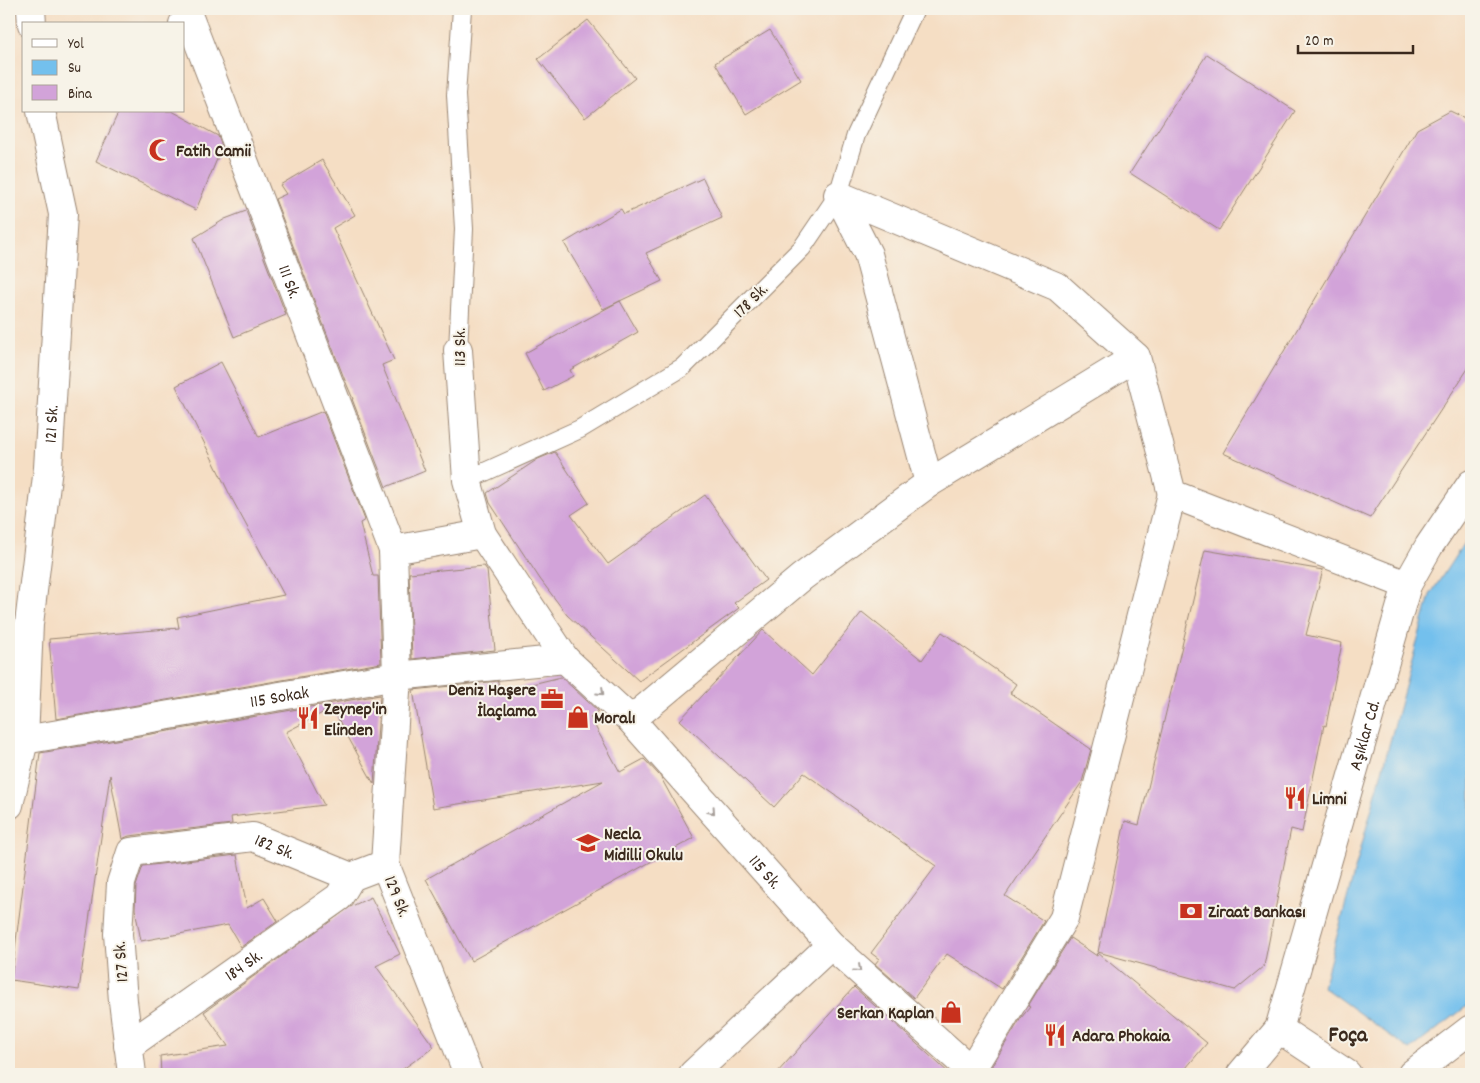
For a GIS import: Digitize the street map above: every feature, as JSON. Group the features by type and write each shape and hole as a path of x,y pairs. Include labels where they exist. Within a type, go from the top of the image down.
{"street":[{"path":"31,9 32,22"},
{"name":"111 Sk.","path":"185,23 190,20 393,550"},
{"name":"121 Sk.","path":"9,805 24,740 19,622 48,468 63,214 41,112"},
{"path":"838,195 1058,287 1136,357 1172,494 1064,918 973,1072"},
{"path":"838,195 868,254 929,483"},
{"name":"113 Sk.","path":"458,350 466,480 482,534 565,660"},
{"path":"631,720 802,577 929,483 1136,357"},
{"name":"Aşıklar Cd.","path":"1280,1029 1408,585 1429,546 1471,484"},
{"path":"1172,494 1408,585"},
{"path":"393,550 482,534"},
{"name":"129 Sk.","path":"393,550 397,676 385,864 468,1074"},
{"name":"115 Sk.","path":"565,660 631,720 831,945 973,1072"},
{"name":"115 Sokak","path":"24,740 397,676 565,660"},
{"name":"182 Sk.","path":"131,852 253,837 351,877"},
{"name":"127 Sk.","path":"131,852 121,883 118,934 132,1074"},
{"path":"351,877 385,864"},
{"name":"184 Sk.","path":"128,1046 339,897 351,877"},
{"path":"693,1074 831,945"},
{"path":"1241,1074 1280,1029 1347,1074"},
{"path":"1412,1074 1471,1029"}],"lane":[{"name":"113 Sk.","path":"458,350 464,229 456,95 462,9"},
{"name":"178 Sk.","path":"466,480 580,428 683,367 802,248 838,195 856,135 915,9"}],"water":[{"path":"1471,532 1471,1003 1410,1050 1323,987 1430,595"}],"building":[{"path":"588,20 635,78 585,118 538,59"},
{"path":"770,30 801,80 746,114 715,63"},
{"path":"1207,54 1295,111 1219,230 1130,173"},
{"path":"1450,111 1471,121 1471,364 1370,518 1223,453 1417,129"},
{"name":"Fatih Camii","path":"119,112 174,112 218,136 222,147 196,210 96,161"},
{"path":"322,160 355,215 333,228 394,360 382,365 425,471 386,487 275,199 286,194 280,185"},
{"path":"703,178 722,218 646,253 662,281 603,309 564,243 621,209 624,214"},
{"path":"246,211 286,315 234,337 194,238 225,219"},
{"path":"620,301 638,332 570,370 573,376 544,391 525,353"},
{"path":"221,362 259,437 323,411 365,520 360,523 373,576 378,576 381,663 56,719 49,639 179,628 177,617 284,595 232,499 176,386"},
{"path":"555,452 589,503 571,515 608,564 705,495 766,580 734,603 739,608 639,681 567,615 540,579 490,503 487,493 538,459"},
{"path":"1205,550 1323,570 1306,635 1342,643 1326,726 1324,725 1302,832 1291,829 1264,966 1235,990 1098,952 1125,821 1139,825"},
{"path":"484,566 487,570 495,650 412,659 409,573"},
{"path":"862,612 922,660 942,632 1016,684 1010,693 1091,749 1082,782 1005,896 1044,921 1002,989 947,954 914,998 875,964 879,959 871,953 936,866 804,773 774,807 680,720 763,630 812,675"},
{"path":"561,677 598,711 590,717 620,772 644,759 660,776 694,838 471,961 426,879 603,781 433,808 413,690 498,681 499,692"},
{"path":"380,695 374,784 332,708 286,732 324,805 231,817 232,824 129,836 122,839 110,775 79,990 11,980 40,753"},
{"path":"237,855 247,908 264,898 278,921 241,947 228,925 141,941 135,909 136,886 143,866"},
{"path":"371,897 400,954 376,966 434,1047 396,1074 161,1074 160,1056 228,1046 204,1012 350,907"},
{"path":"1070,938 1097,956 1098,953 1207,1043 1181,1074 990,1074 990,1069 1021,1018 1030,1007 1028,1006"},
{"path":"854,987 895,1024 950,1074 776,1074"}],"place":[{"name":"Fatih Camii","path":"160,150"},
{"name":"Deniz Haşere İlaçlama","path":"552,699"},
{"name":"Moralı","path":"578,717"},
{"name":"Zeynep'in Elinden","path":"308,718"},
{"name":"Limni","path":"1295,798"},
{"name":"Necla Midilli Okulu","path":"588,843"},
{"name":"Ziraat Bankası","path":"1191,911"},
{"name":"Serkan Kaplan","path":"951,1012"},
{"name":"Adara Phokaia","path":"1055,1035"}],"district":[{"name":"Foça","path":"1348,1033"}]}
